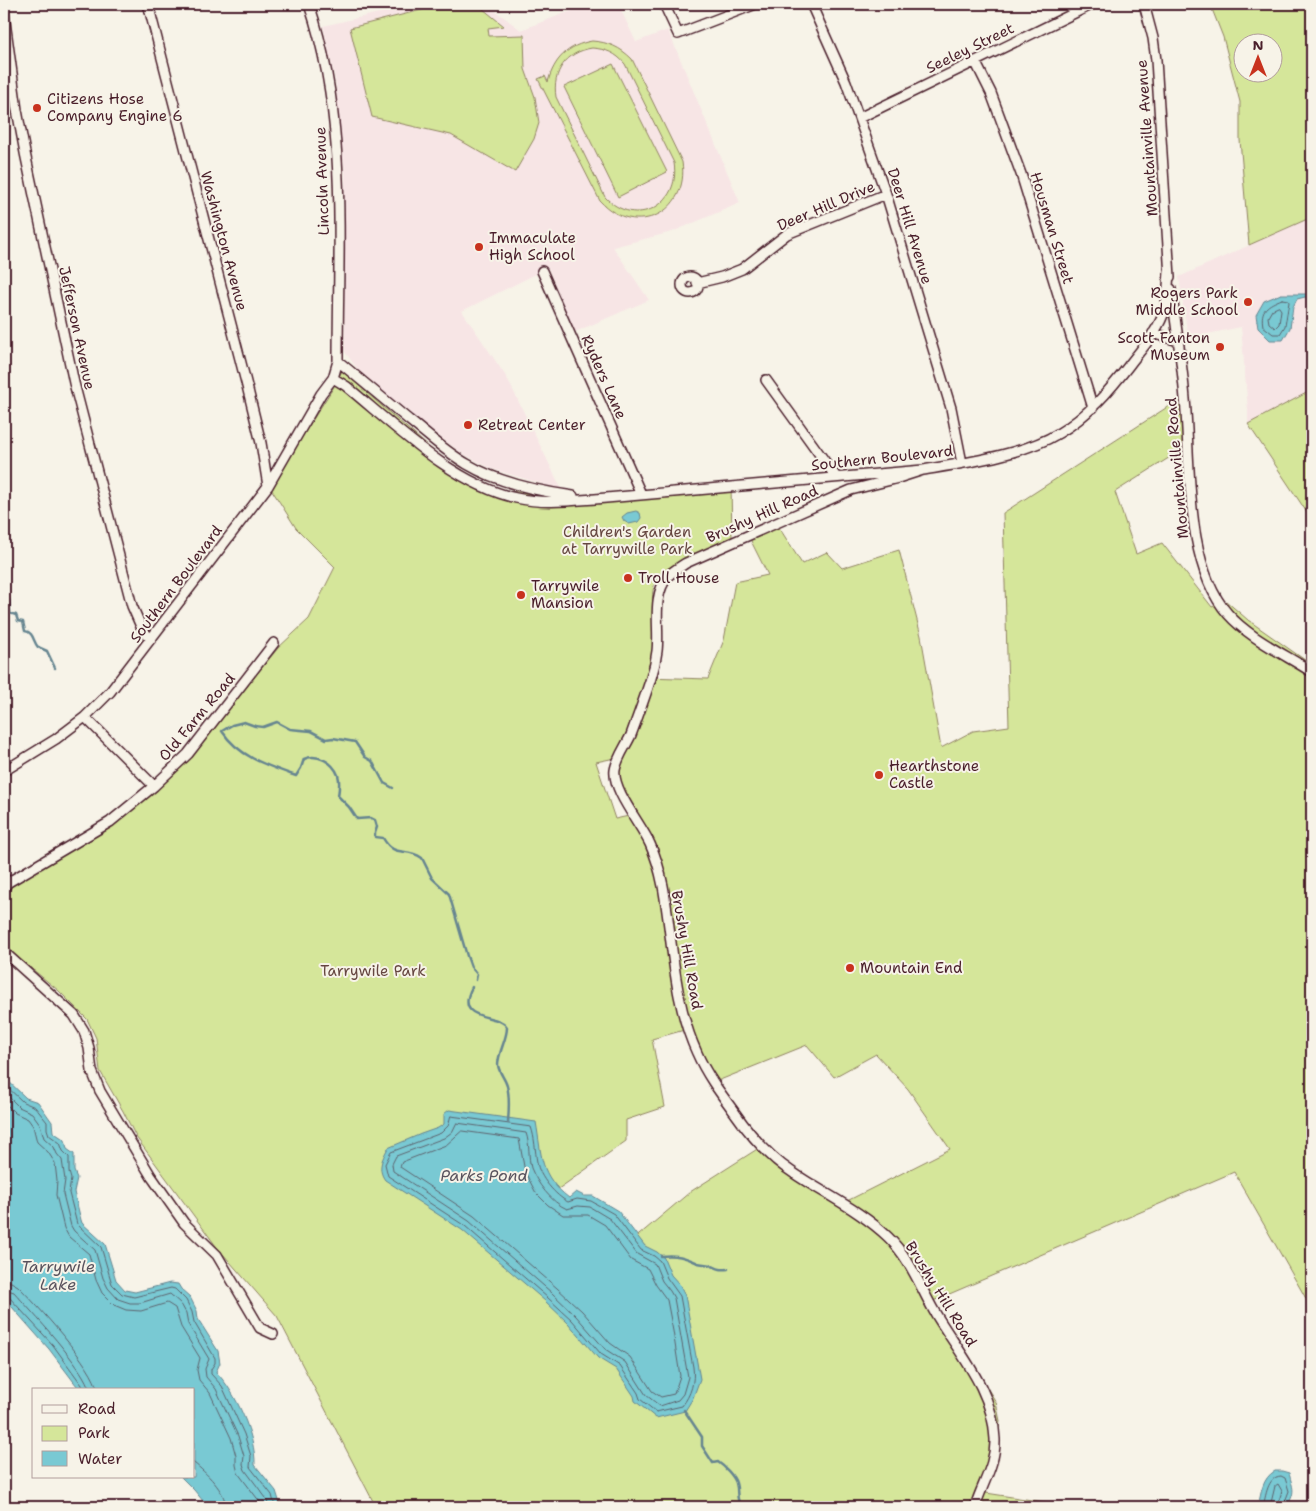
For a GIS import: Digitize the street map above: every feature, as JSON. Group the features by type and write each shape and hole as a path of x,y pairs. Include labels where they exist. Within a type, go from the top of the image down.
{"street":[{"name":"Washington Avenue","path":"148,4 248,390 261,443 268,486"},
{"name":"Lincoln Avenue","path":"309,4 327,76 333,108 337,150 338,361"},
{"path":"664,4 678,34 756,4"},
{"name":"Deer Hill Avenue","path":"811,4 845,80 886,194 951,408 962,463"},
{"name":"Seeley Street","path":"860,118 1092,4"},
{"name":"Mountainville Avenue","path":"1144,4 1153,38 1156,60 1169,271"},
{"name":"Jefferson Avenue","path":"4,14 25,153 74,383 132,606 144,631 151,638"},
{"name":"Housman Street","path":"975,61 991,93 1021,174 1093,408"},
{"name":"Deer Hill Drive","path":"697,282 722,277 742,269 787,234 886,194"},
{"name":"Ryders Lane","path":"542,271 641,494"},
{"name":"Southern Boulevard","path":"333,378 346,386 440,463 488,490 516,498 545,502 595,499 923,470 962,463 1036,444 1059,433 1093,408 1116,382 1153,333 1164,310 1169,271"},
{"name":"Mountainville Road","path":"1169,271 1185,396 1192,508 1202,566 1214,595 1229,616 1253,635 1312,672"},
{"path":"1153,333 1178,341"},
{"name":"Southern Boulevard","path":"4,771 56,739 85,717 110,692 268,486 321,394 333,378 338,361 448,452 468,465 494,477 548,493 595,499"},
{"path":"766,380 836,477"},
{"name":"Brushy Hill Road","path":"923,470 895,480 851,490 686,562 668,576 661,588 657,604 657,651 653,670 631,733 615,771 616,783 621,796 641,826 657,864 680,1000 697,1053 710,1076 759,1144 776,1160 791,1172 869,1222 888,1237 900,1250 940,1320 980,1384 991,1415 995,1440 992,1466 975,1507"},
{"name":"Old Farm Road","path":"5,884 110,822 154,786 188,754 274,643"},
{"path":"85,717 154,786"},
{"path":"4,952 74,1015 84,1031 89,1048 92,1071 100,1091 151,1176 184,1223 217,1255 260,1328 273,1334"}],"shaded area":[{"name":"Immaculate High School","path":"418,4 486,4 521,30 589,4 618,4 636,42 668,30 740,203 672,232 613,247 649,300 575,332 548,268 462,311 507,378 562,490 492,469 463,454 428,428 359,371 345,352 345,175 335,79 323,26"},
{"name":"Rogers Park Middle School","path":"1312,217 1312,390 1248,424 1241,327 1188,338 1179,277"}],"green space":[{"path":"445,4 477,4 504,26 488,28 489,36 524,35 525,69 535,97 539,123 534,139 515,172 451,135 372,117 350,28"},
{"path":"1210,4 1312,4 1312,217 1249,245 1240,140 1240,102 1235,82 1284,82 1284,32 1234,32 1234,79 1223,37"},
{"path":"592,41 609,44 623,51 632,59 682,162 682,180 677,195 669,207 657,215 643,219 629,218 614,212 600,201 538,79 545,76 548,82 554,66 563,54 583,43","holes":["597,49 614,54 625,64 674,163 674,178 670,191 663,201 653,208 642,212 629,211 617,206 605,197 556,97 556,79 568,59 583,50"]},
{"path":"613,64 667,172 618,197 564,87"},
{"name":"Tarrywile Park","path":"342,371 438,455 485,484 509,491 554,496 645,492 731,485 732,539 677,563 662,573 657,579 654,586 652,603 655,641 646,677 708,679 724,640 735,582 768,575 747,533 775,521 802,564 827,552 842,568 899,550 921,636 941,748 973,731 1009,726 1003,513 1183,397 1186,447 1115,492 1136,554 1162,543 1212,607 1226,601 1248,620 1312,665 1312,1309 1234,1172 933,1301 996,1402 1000,1421 986,1493 1077,1507 376,1507 277,1316 216,1246 136,1137 100,1071 96,1038 87,1019 59,991 4,946 4,889 83,841 150,785 210,729 278,648 309,619 335,567 296,528 270,487","holes":["615,758 629,816 615,819 596,762","688,1029 715,1082 807,1045 834,1077 876,1054 908,1089 950,1149 845,1202 771,1154 762,1146 690,1192 633,1240 554,1192 626,1141 626,1120 665,1107 652,1039"]},
{"path":"1312,390 1312,520 1248,424"}],"water":[{"path":"1281,294 1312,294 1312,299 1305,297 1297,299 1293,307 1290,328 1283,340 1270,340 1258,328 1256,315 1264,301"},
{"path":"636,511 640,513 641,518 638,522 629,524 624,521 622,517 627,513"},
{"name":"Tarrywile Lake","path":"4,1077 26,1098 38,1102 52,1122 53,1132 65,1140 67,1149 74,1154 74,1171 77,1178 74,1192 82,1223 105,1244 116,1280 125,1290 135,1292 170,1283 178,1284 190,1297 197,1311 198,1319 218,1351 220,1363 216,1372 231,1391 243,1415 252,1441 255,1465 276,1491 281,1507 208,1507 182,1478 195,1478 195,1388 78,1388 49,1349 4,1298"},
{"name":"Parks Pond","path":"449,1110 536,1122 541,1155 547,1173 559,1190 569,1198 576,1192 584,1196 593,1196 618,1211 645,1246 664,1258 671,1275 680,1285 685,1295 700,1379 693,1398 685,1411 656,1418 635,1401 634,1396 616,1369 598,1358 568,1323 545,1301 462,1230 385,1180 381,1168 382,1160 388,1148 438,1128 444,1124 444,1114"},
{"path":"1275,1471 1289,1473 1293,1490 1292,1497 1287,1507 1258,1507 1265,1482"}],"waterway":[{"path":"4,598 9,600 10,613 16,615 18,621 23,622 25,631 32,635 36,645 47,651 55,668"},
{"path":"393,788 384,783 372,761 365,757 355,742 333,738 326,739 311,731 290,729 277,722 263,727 244,722 232,725 222,731 237,748 255,760 296,776 304,759 309,757 319,758 332,766 339,777 338,796 357,819 371,818 375,820 377,827 375,837 383,838 387,844 396,850 422,858 432,878 449,894 467,956 471,967 477,974 476,980"},
{"path":"472,987 468,999 468,1007 473,1012 502,1022 507,1027 498,1065 508,1090 508,1122"},
{"path":"661,1256 680,1256 720,1269 728,1269"},
{"path":"684,1410 702,1437 702,1446 713,1463 718,1462 733,1477 741,1507"}],"place":[{"name":"Citizens Hose Company Engine 6","path":"37,108"},
{"name":"Immaculate High School","path":"479,247"},
{"name":"Rogers Park Middle School","path":"1248,302"},
{"name":"Scott Fanton Museum","path":"1220,347"},
{"name":"Retreat Center","path":"468,425"},
{"name":"Troll House","path":"628,578"},
{"name":"Tarrywile Mansion","path":"521,595"},
{"name":"Hearthstone Castle","path":"879,775"},
{"name":"Mountain End","path":"850,968"}],"park label":[{"name":"Children's Garden at Tarrywille Park","path":"627,540"}]}
